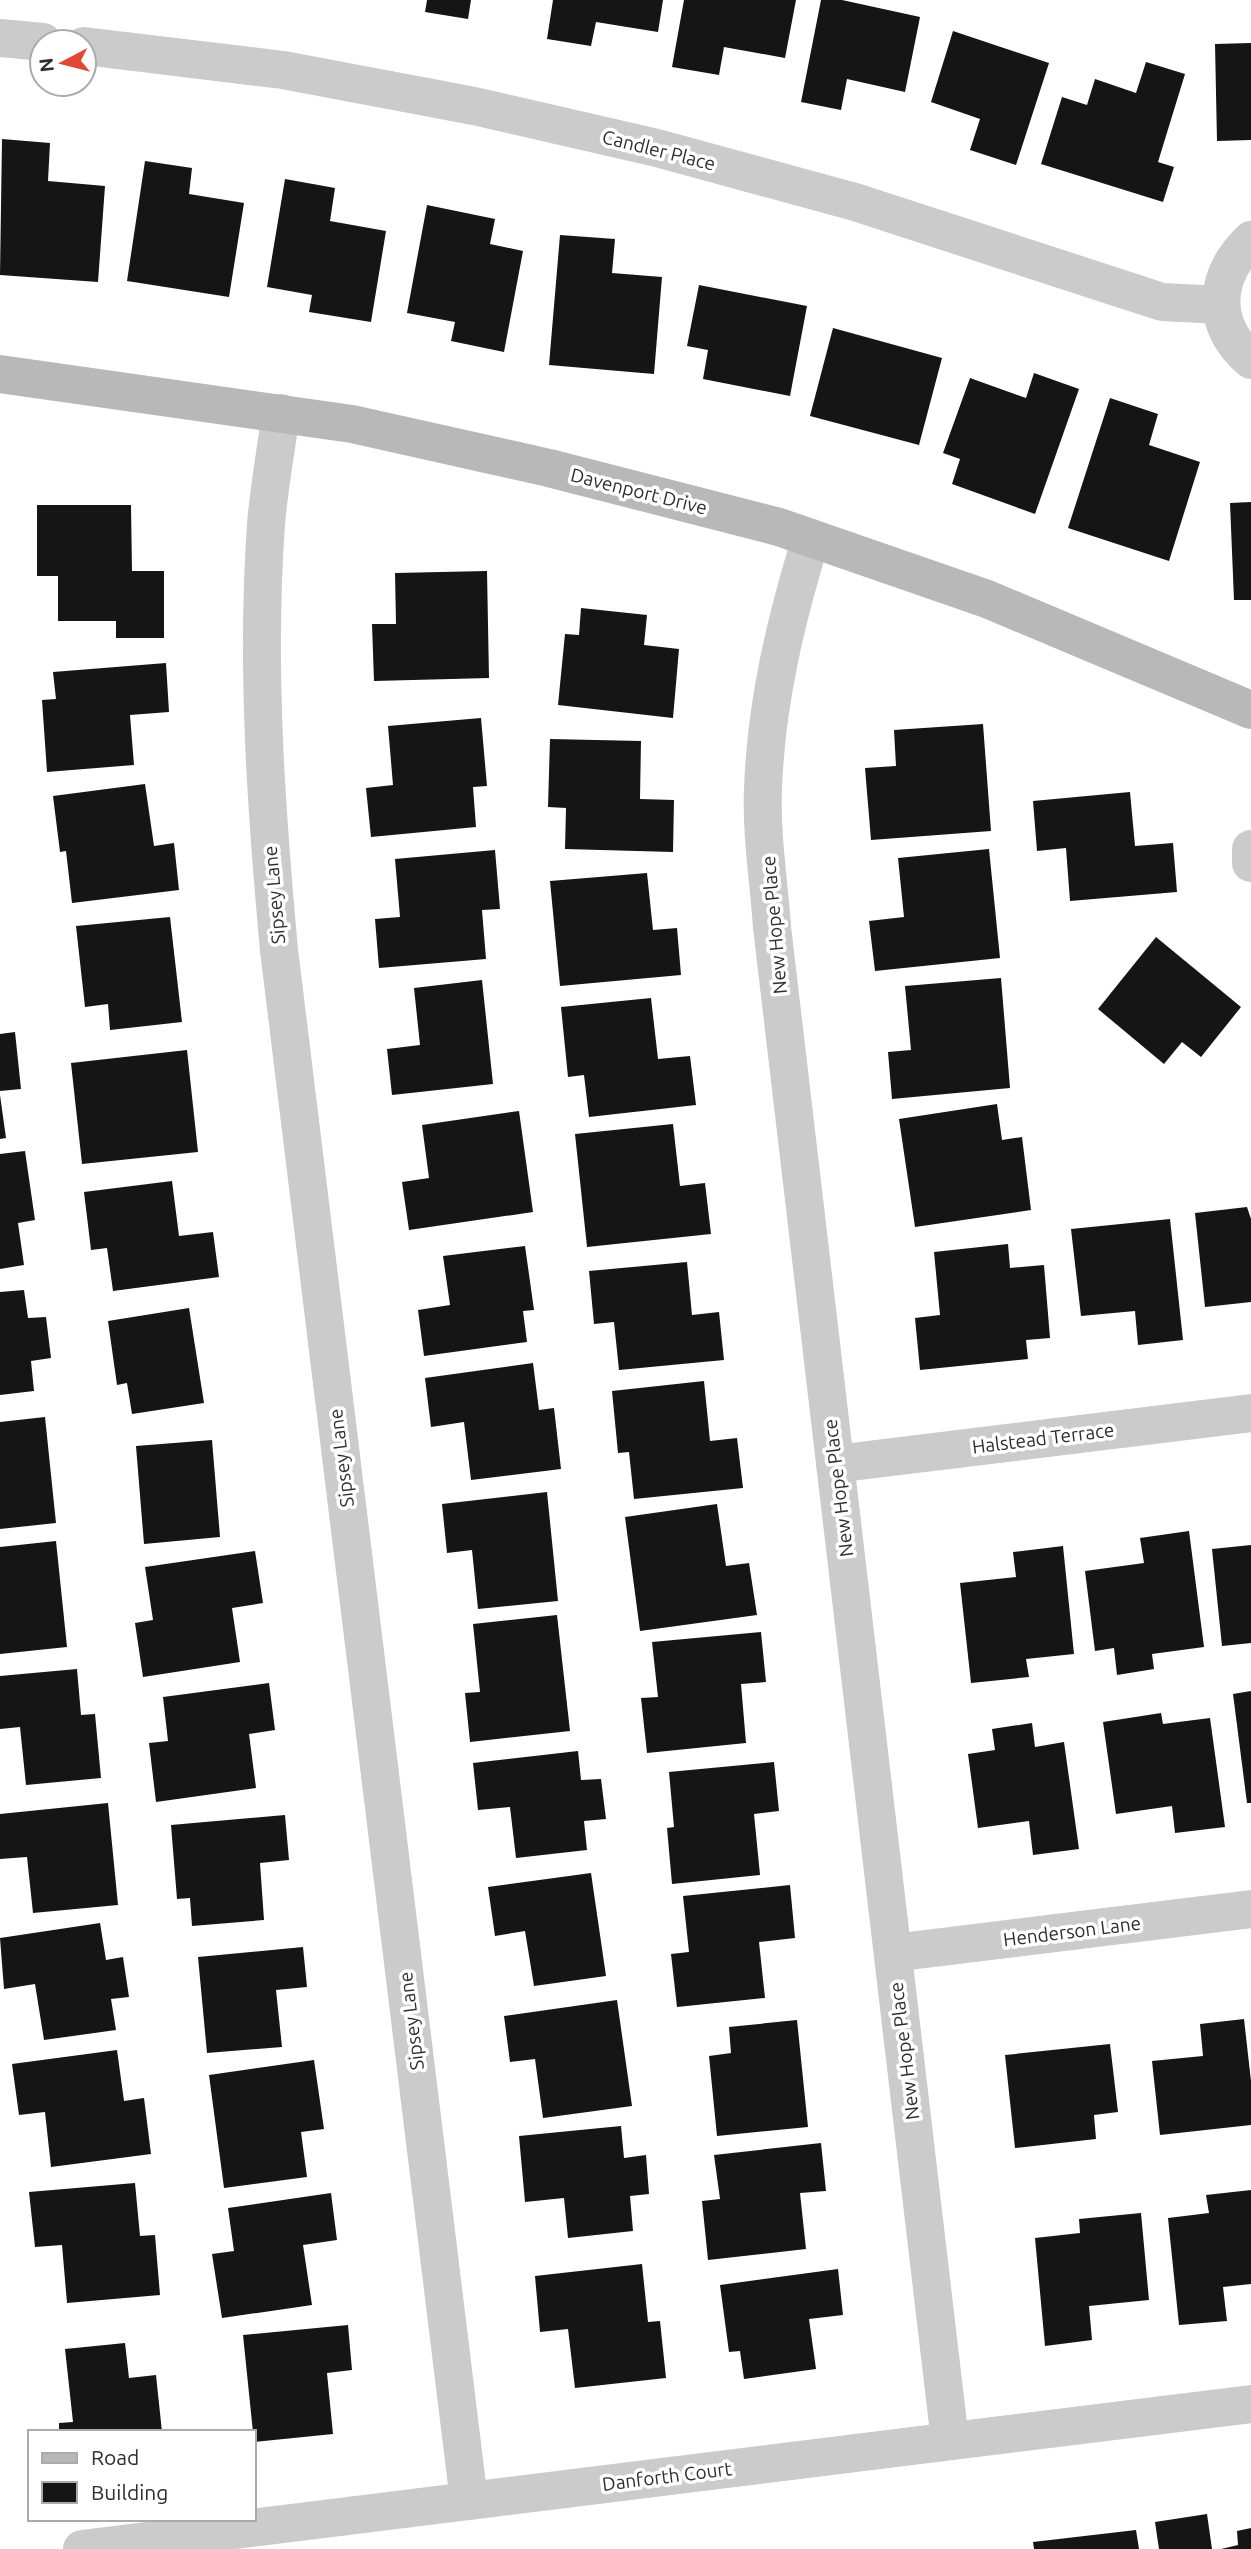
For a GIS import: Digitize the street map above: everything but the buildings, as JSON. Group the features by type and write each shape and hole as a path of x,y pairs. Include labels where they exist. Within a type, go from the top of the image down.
{"street":[{"path":"0,38 28,41"},
{"name":"Candler Place","path":"98,48 283,70 487,109 657,148 855,202 1162,302 1221,305"},
{"path":"1251,240 1234,256 1223,280 1221,305 1226,329 1238,349 1251,360"},
{"name":"Davenport Drive","path":"0,374 352,424 549,468 779,527 987,599 1251,710"},
{"name":"Sipsey Lane","path":"281,413 266,522 262,610 268,825 279,950 470,2501"},
{"name":"New Hope Place","path":"811,538 791,605 772,688 762,790 772,927 950,2441"},
{"path":"1251,849 1251,863"},
{"name":"Halstead Terrace","path":"835,1464 1251,1413"},
{"name":"Henderson Lane","path":"893,1953 1251,1909"},
{"name":"Danforth Court","path":"82,2549 1251,2404"}]}
